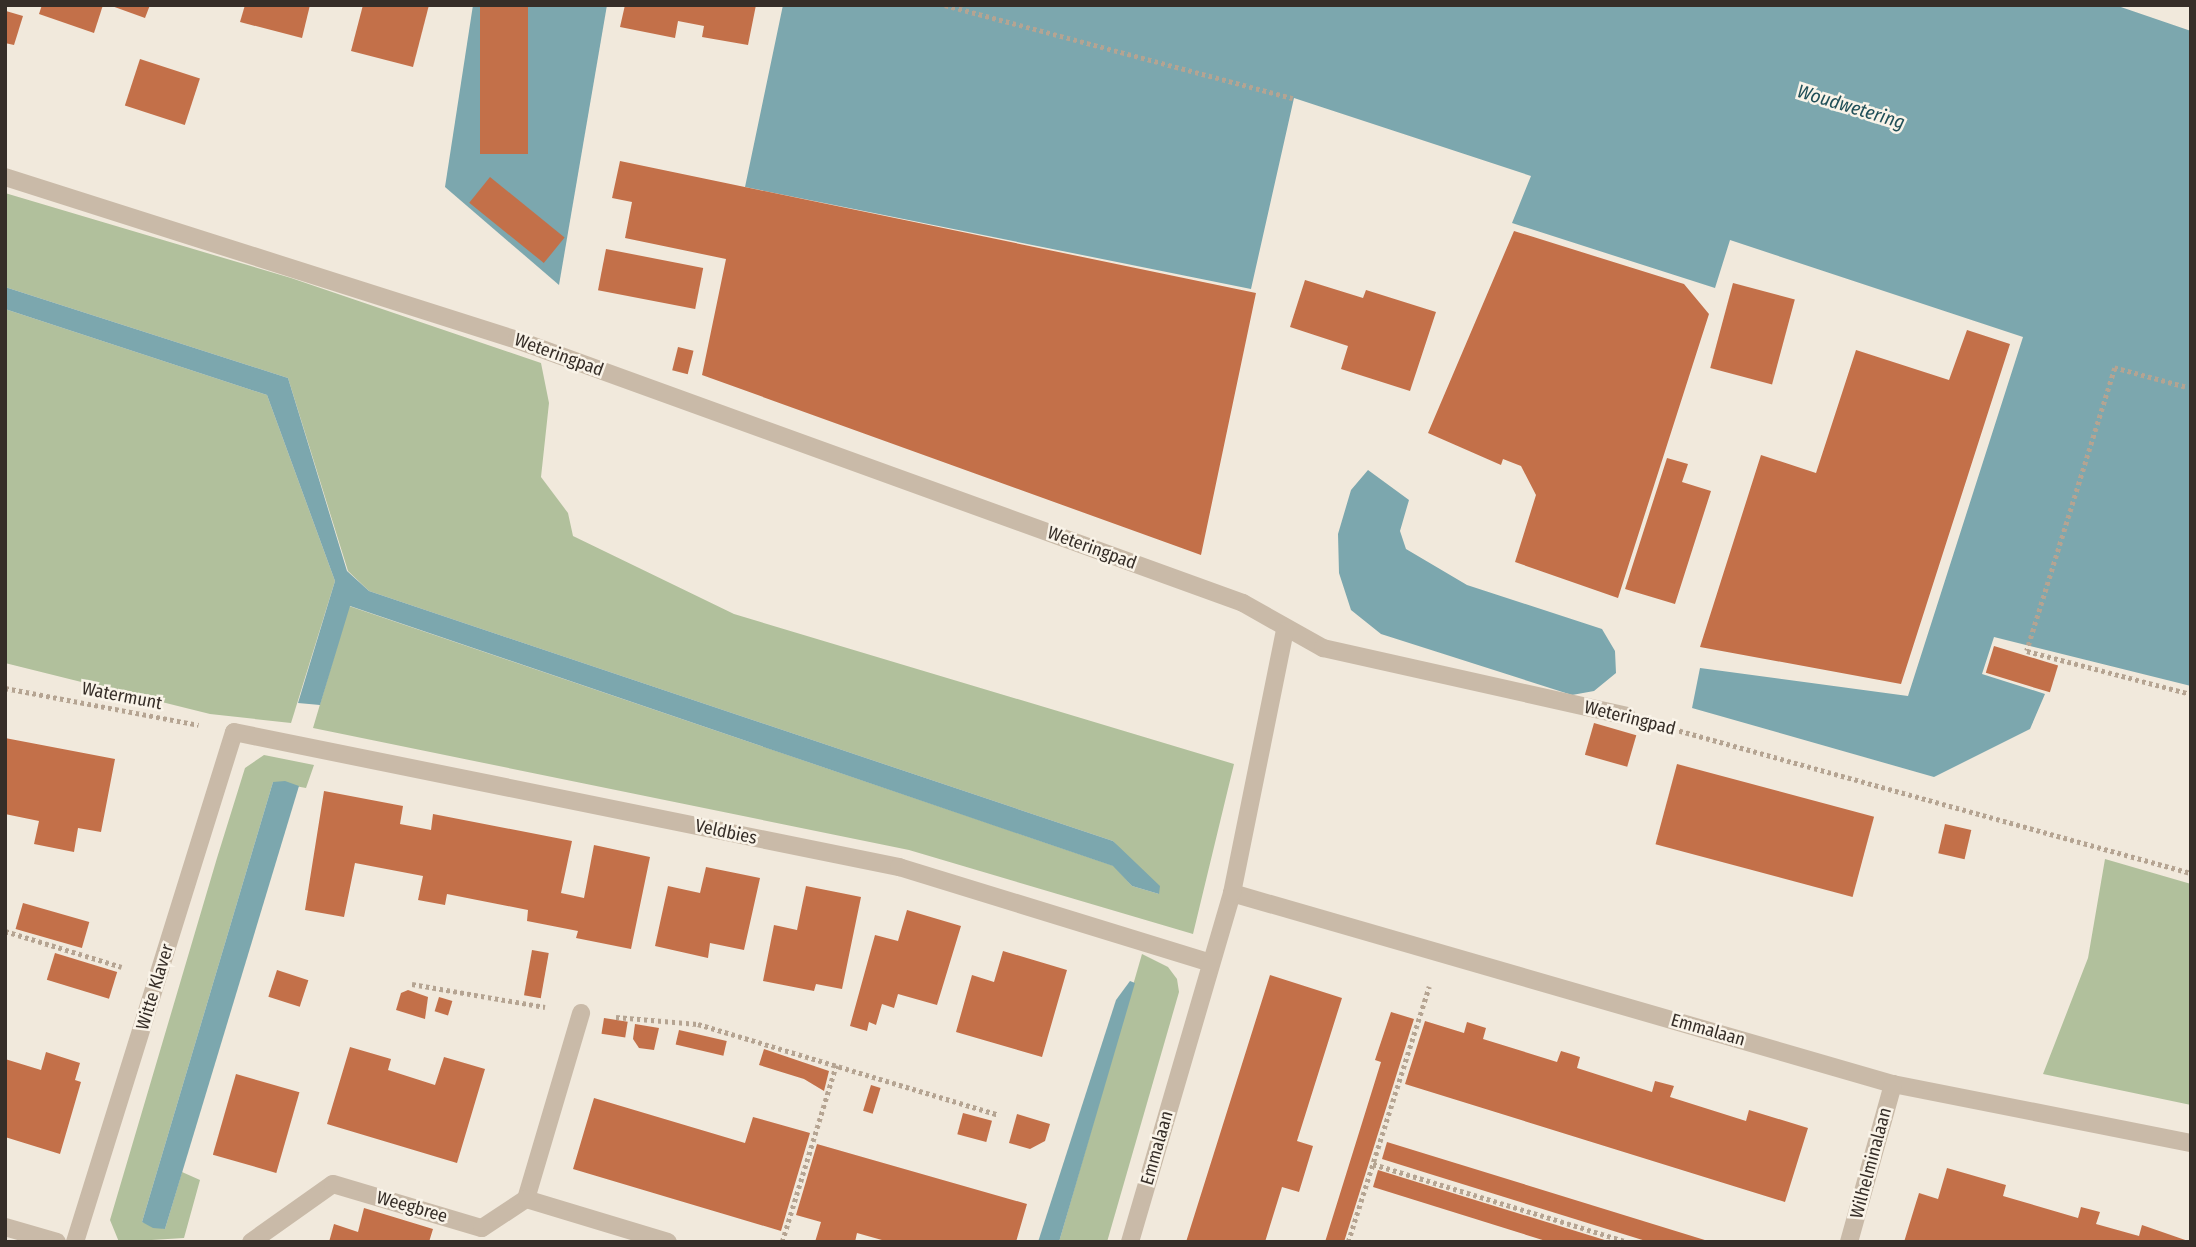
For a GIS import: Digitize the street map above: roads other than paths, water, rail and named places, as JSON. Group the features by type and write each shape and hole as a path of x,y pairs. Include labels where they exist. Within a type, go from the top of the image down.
{"street":[{"name":"Weteringpad","path":"5,177 517,340 1243,603 1286,631 1322,648 1626,716"},
{"name":"Emmalaan","path":"1130,1242 1232,893 1286,631"},
{"name":"Veldbies","path":"234,732 900,867 1211,963"},
{"name":"Witte Klaver","path":"75,1242 234,732"},
{"name":"Emmalaan","path":"1232,893 1893,1084 2191,1143"},
{"path":"581,1013 526,1199 668,1242"},
{"name":"Wilhelminalaan","path":"1849,1242 1893,1084"},
{"name":"Weegbree","path":"251,1242 332,1184 482,1228 526,1199"},
{"path":"5,1227 57,1242"}],"water":[{"path":"473,5 607,5 559,285 445,187"},
{"name":"Woudwetering","path":"783,5 2115,5 2191,31 2191,686 1994,637 1982,674 2045,694 2030,729 1934,777 1692,708 1700,668 1908,696 2023,337 1730,240 1715,288 1512,223 1531,176 1294,98 1251,289 745,187"},
{"path":"5,287 288,378 347,571 369,591 1113,841 1160,886 1159,894 1132,886 1113,866 350,606 320,705 298,703 335,581 267,395 5,309"},
{"path":"1368,470 1409,500 1400,531 1406,549 1467,585 1602,629 1615,651 1616,673 1594,691 1572,695 1381,634 1351,610 1339,573 1338,534 1351,490"},
{"path":"285,781 299,786 165,1229 153,1228 142,1222 273,782"},
{"path":"1130,981 1135,983 1059,1242 1038,1242 1116,1000"}]}
